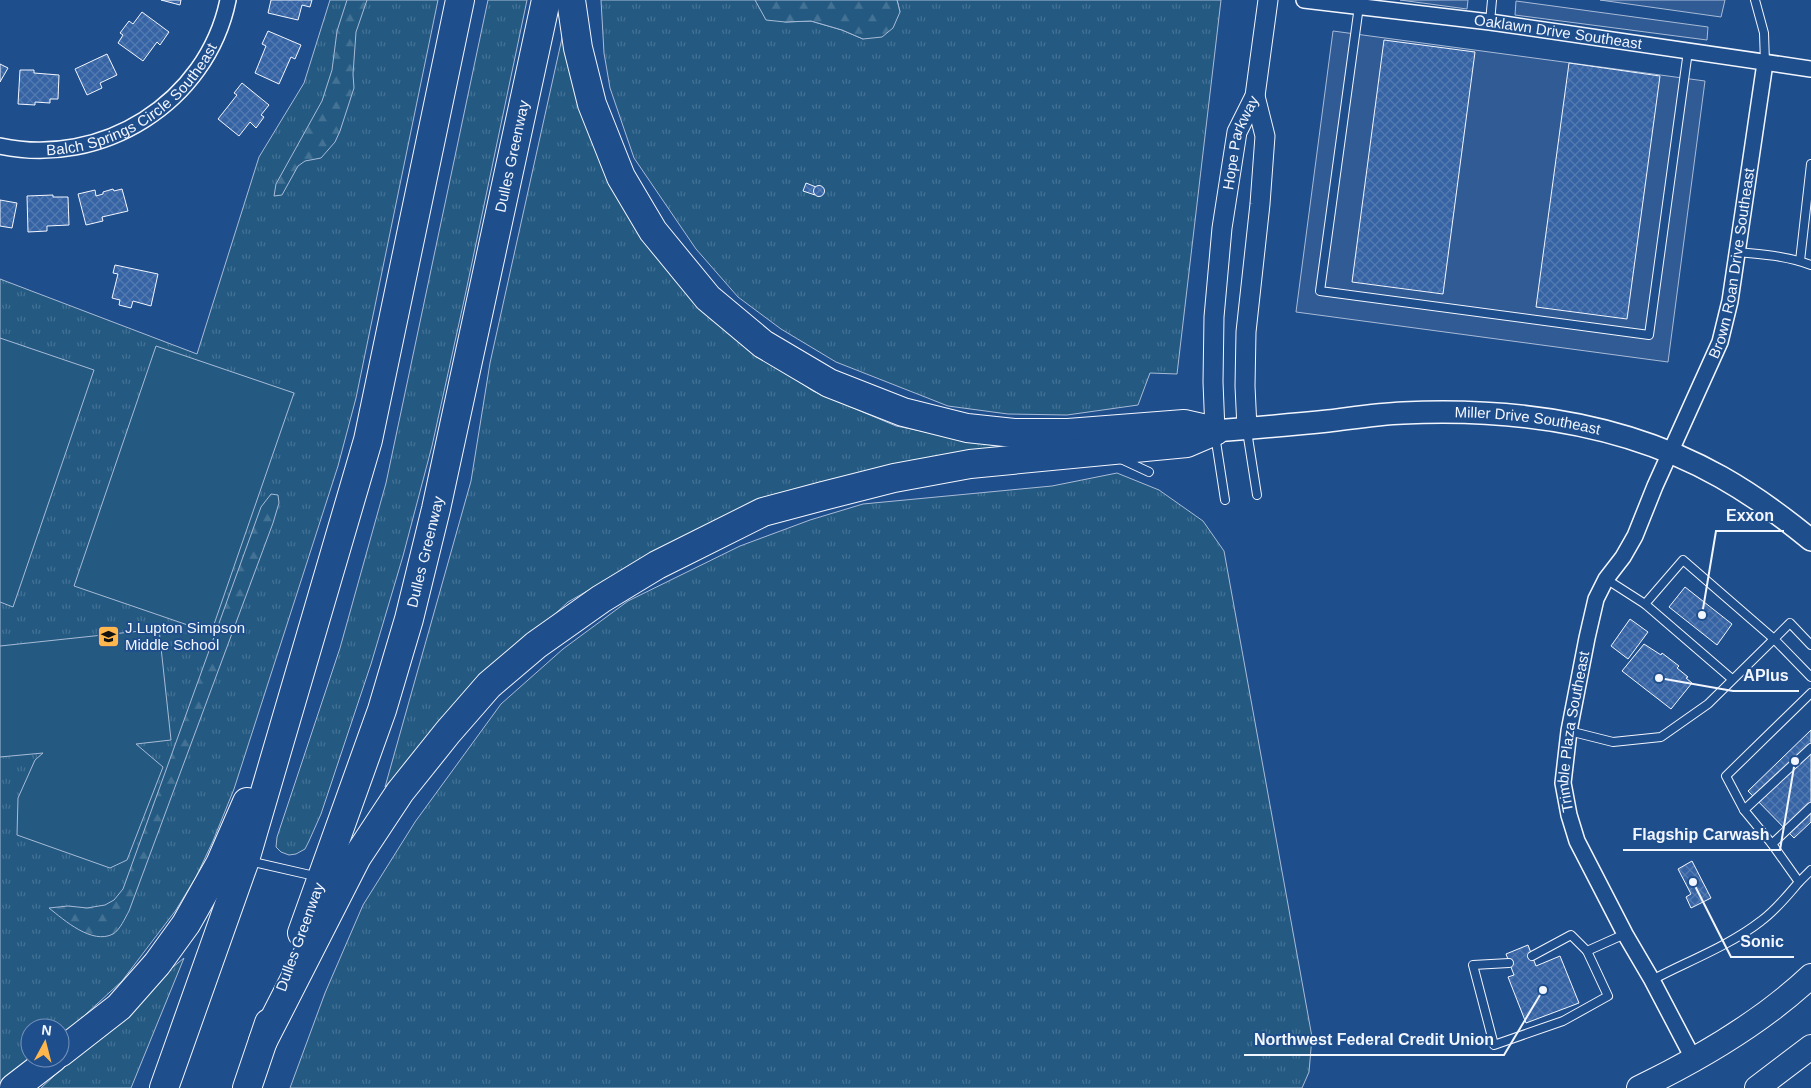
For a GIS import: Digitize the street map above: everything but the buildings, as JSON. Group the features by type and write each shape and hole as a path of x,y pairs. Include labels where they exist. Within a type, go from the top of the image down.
{"highway":[{"path":"164,1088 245,860 368,440 460,0"},
{"name":"Dulles Greenway","path":"247,1088 382,710 424,558 546,0"},
{"path":"571,0 578,48 592,104 621,177 654,231 708,298 763,344 829,384 903,412 967,428 1014,433 1068,433 1184,424 1215,431"},
{"path":"263,1041 357,857 400,792 448,732 490,685 536,645 601,599 657,565 763,512 894,478 970,464 1187,443 1215,431"},
{"path":"70,1045 119,1007 157,964 186,924 220,864 297,686"},
{"path":"14,1088 40,1068"}],"main road":[{"name":"Miller Drive Southeast","path":"1215,431 1400,413 1516,415 1588,428 1622,435 1720,476 1786,519 1811,540"},
{"path":"1640,1088 1694,1060 1751,1024 1811,976"},
{"path":"1757,1088 1811,1047"}],"street":[{"name":"Balch Springs Circle Southeast","path":"0,146 38,151 65,149 88,145 118,135 141,123 165,106 195,74 218,34 228,0"},
{"path":"1255,96 1268,0"},
{"name":"Oaklawn Drive Southeast","path":"1304,0 1490,22 1811,69"},
{"name":"Brown Roan Drive Southeast","path":"1671,454 1720,342 1730,301 1765,63"},
{"name":"Hope Parkway","path":"1215,431 1213,382 1214,317 1221,233 1237,132 1255,96"},
{"name":"Hope Parkway","path":"1247,428 1245,386 1246,332 1260,204 1265,136 1255,96"},
{"name":"Trimble Plaza Southeast","path":"1671,454 1655,486 1635,536 1624,557 1606,579 1596,600 1586,638 1569,731 1563,784 1577,841 1694,1060"}],"lane":[{"path":"1490,22 1492,0"},
{"path":"1755,0 1764,34 1765,63"},
{"path":"1359,6 1320,291 1649,335 1688,50"},
{"path":"1800,261 1811,164"},
{"path":"1736,252 1762,254 1811,265"},
{"name":"Hope Parkway","path":"1247,428 1257,495"},
{"name":"Hope Parkway","path":"1215,431 1217,458 1224,500"},
{"path":"1092,452 1114,456 1149,472"},
{"path":"1645,604 1682,560 1774,639 1811,678"},
{"path":"1606,579 1645,604 1732,679"},
{"path":"1569,731 1613,742 1661,737 1708,704 1790,623 1811,645"},
{"path":"1799,882 1772,844 1744,810 1726,776 1811,693"},
{"path":"1744,810 1811,748"},
{"path":"1772,844 1811,807"},
{"path":"245,860 322,878"},
{"path":"1652,980 1736,938 1755,925 1781,903 1811,870"},
{"path":"1586,951 1625,934"},
{"path":"1509,963 1473,965 1494,1045 1563,1021 1608,996 1586,951 1571,935 1532,956"}],"green space":[{"path":"330,0 438,0 356,398 338,466 234,789 196,877 176,910 122,981 70,1029 70,1018 20,1018 20,1068 22,1068 0,1085 0,279 197,354 259,157 304,83"},
{"path":"347,0 367,0 356,32 354,88 340,131 335,142 321,158 305,161 298,166 282,195 274,196 276,184 322,101 332,70 337,31"},
{"path":"488,0 527,0 432,446 403,556 371,664 321,814 305,849 296,854 289,855 281,852 276,847 277,837 340,648 386,483"},
{"path":"601,0 755,0 785,22 811,21 842,30 863,39 900,12 897,0 1221,0 1177,374 1150,373 1138,405 1067,415 1008,414 948,406 836,362 781,329 738,297 696,249 634,158 610,88 604,53"},
{"path":"755,0 897,0 900,12 893,28 882,37 863,39 842,30 811,21 785,22 766,20"},
{"path":"566,20 581,105 743,343 813,391 896,426 1002,447 669,544 568,602 468,694 385,787 471,481 490,363"},
{"path":"0,338 94,370 13,607 0,602"},
{"path":"156,346 294,393 211,633 74,586"},
{"path":"1117,473 1159,490 1203,521 1224,551 1312,1037 1309,1072 1302,1088 290,1088 325,993 363,905 415,822 501,704 563,649 628,601 740,546 810,520 863,504 1052,486"},
{"path":"271,494 278,495 279,503 273,523 129,911 120,927 113,934 105,937 87,934 49,908 68,906 87,908 105,905 114,900 123,889 261,507"},
{"path":"159,629 171,740 136,744 163,767 127,860 110,868 17,835 18,798 35,760 43,753 0,757 0,646"},
{"path":"184,958 131,1088 41,1088 63,1068 70,1068 70,1061"}],"shaded area":[{"path":"1400,0 1468,0 1467,9"},
{"path":"1600,0 1725,0 1721,17"},
{"path":"1516,1 1708,27 1707,40 1515,15"},
{"path":"1333,31 1705,81 1668,362 1296,312"}],"place":[{"name":"Exxon","path":"1702,615"},
{"name":"J Lupton Simpson Middle School","path":"109,637"},
{"name":"APlus","path":"1659,678"},
{"name":"Flagship Carwash","path":"1795,761"},
{"name":"Sonic","path":"1693,882"},
{"name":"Northwest Federal Credit Union","path":"1543,990"}]}
